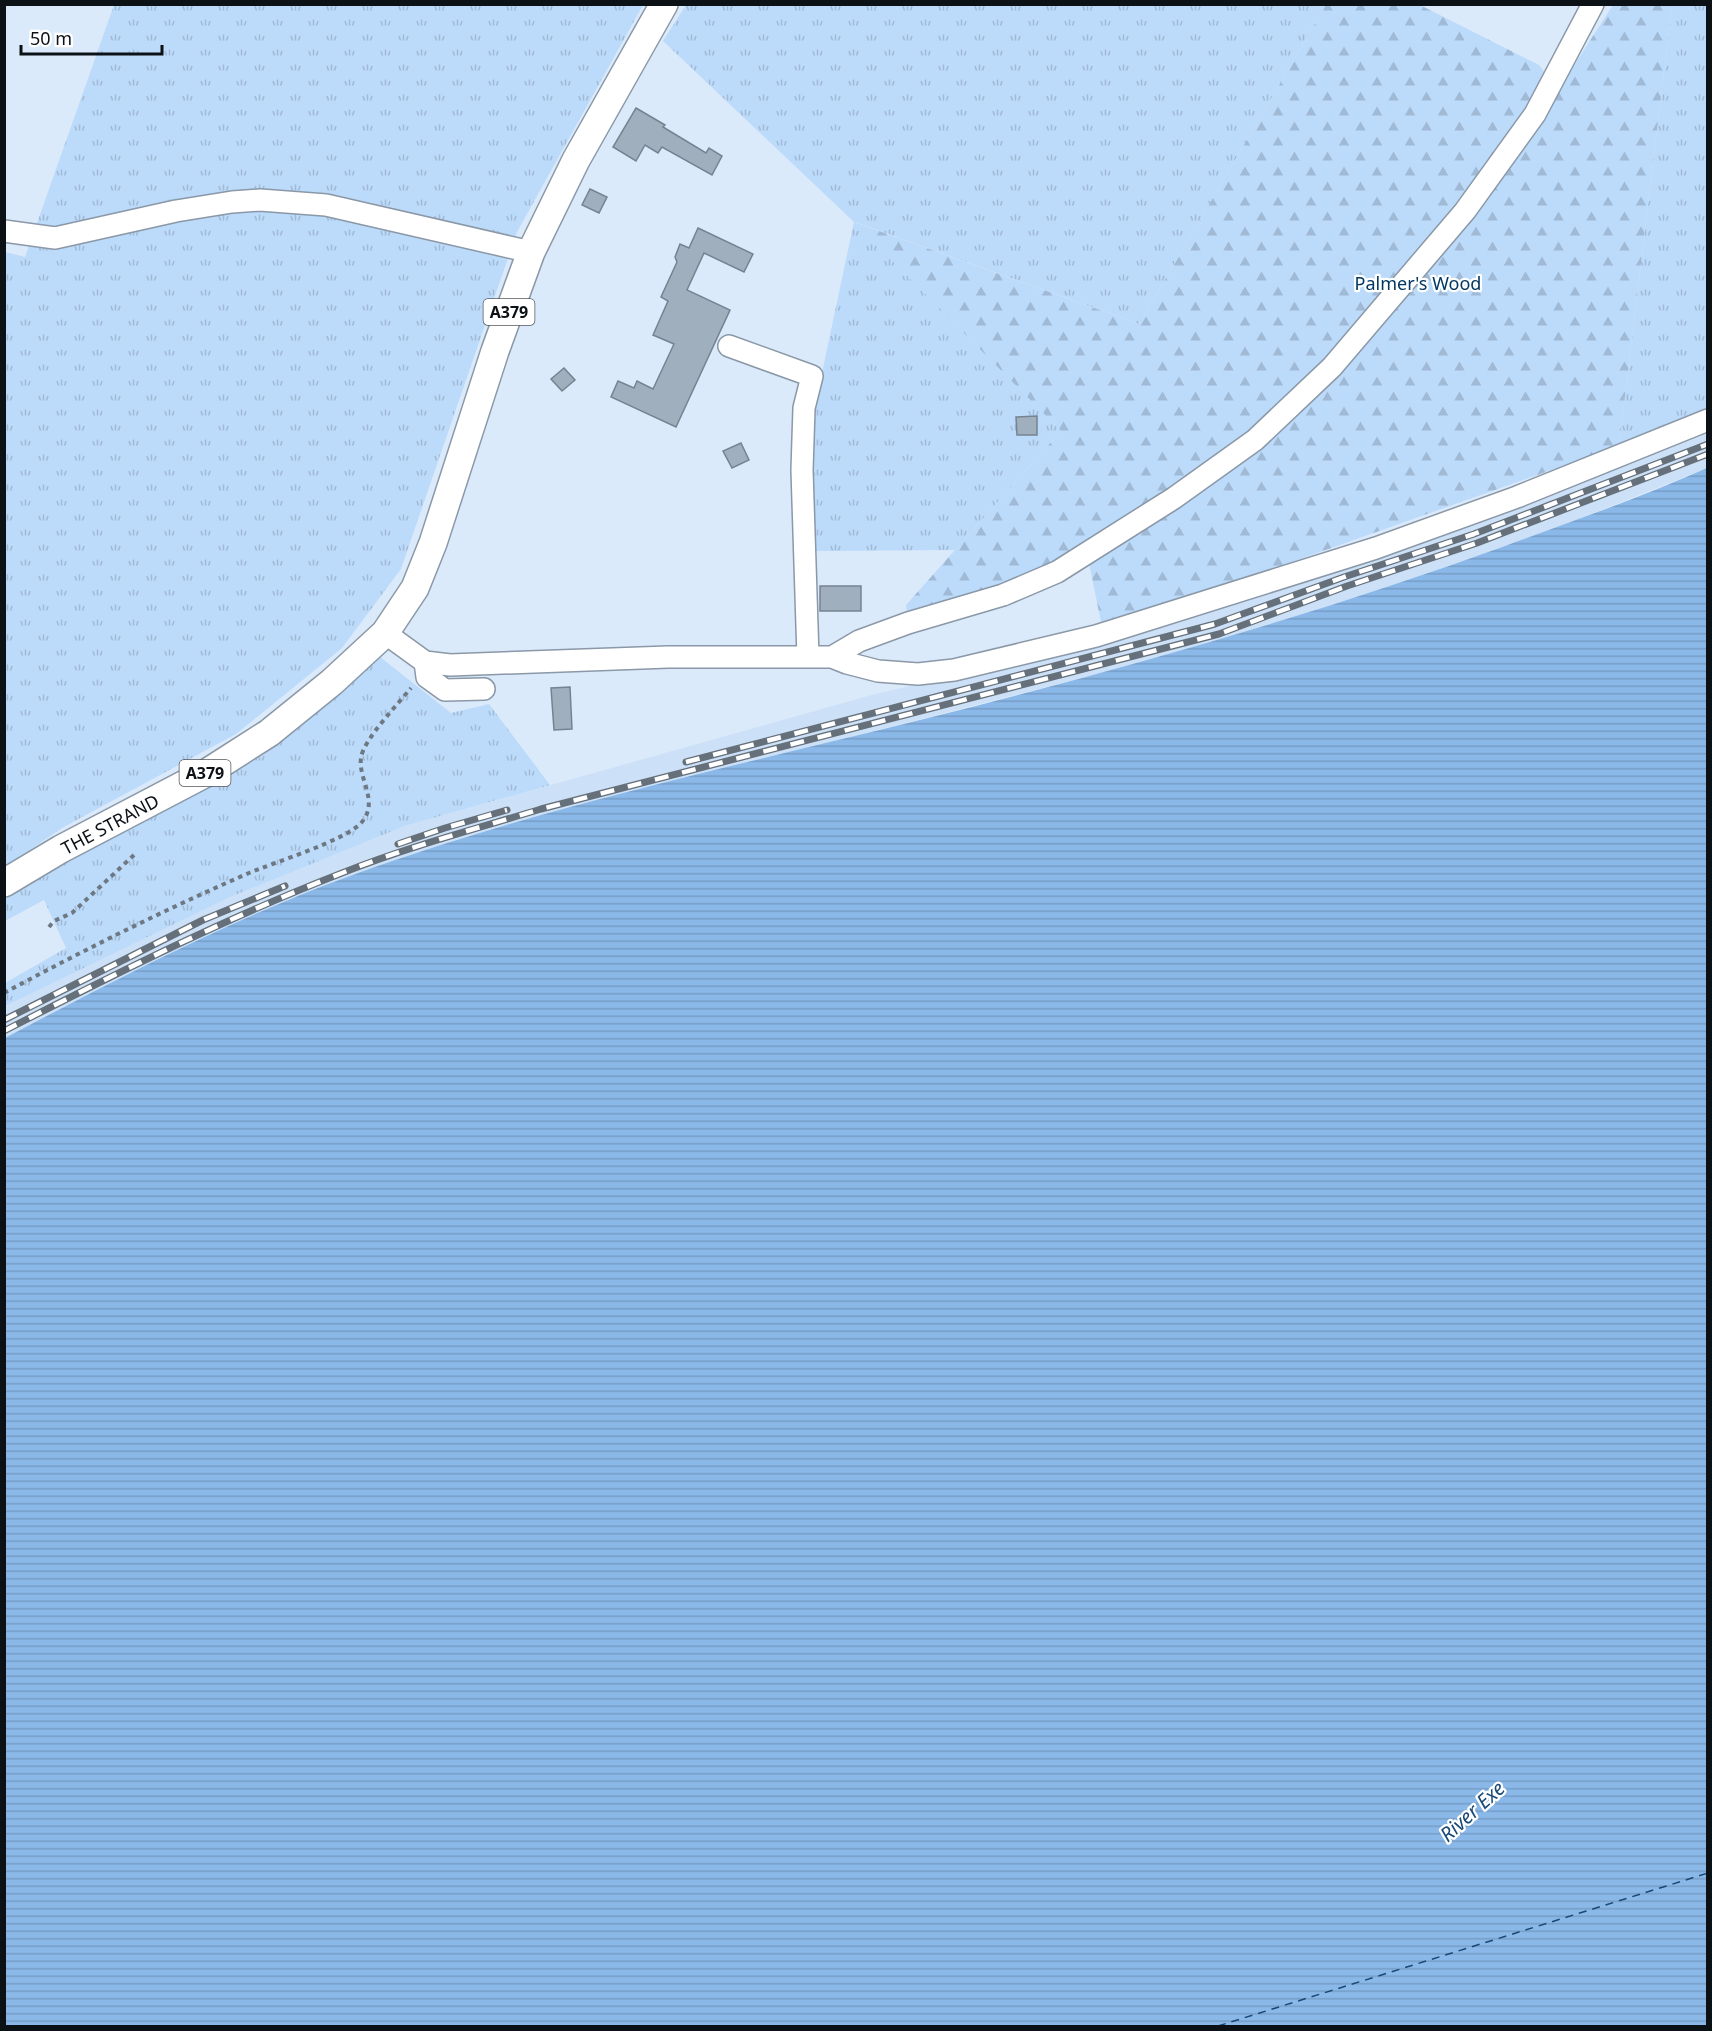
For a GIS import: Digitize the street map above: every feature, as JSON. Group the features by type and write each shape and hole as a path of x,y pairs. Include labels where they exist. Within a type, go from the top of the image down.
{"main road":[{"name":"A379","path":"385,633 415,588 433,543 495,351 531,252 576,160 664,4"},
{"name":"THE STRAND","path":"4,883 61,849 208,772 269,733 332,682 385,633"}],"street":[{"path":"832,657 859,641 908,623 1003,595 1057,572 1174,498 1255,440 1332,367 1465,211 1534,114 1593,4"},
{"path":"4,231 55,238 176,211 260,200 326,205 531,252"},
{"path":"729,346 812,376 804,408 802,470 808,657"},
{"path":"385,633 425,662 450,665 668,657 832,657 878,671 935,673 954,670 1096,636 1376,548 1517,497 1707,420"},
{"path":"425,662 427,677 445,690 484,689"}],"path":[{"path":"4,993 182,904 330,840 361,823 368,812 370,797 361,757 368,741 410,688 425,662"},
{"path":"49,927 54,921 72,913 134,855"}],"shaded area":[{"path":"1707,434 1707,468 1571,522 1424,575 1234,636 1105,672 529,819 403,858 208,936 5,1038 5,1006 22,996 228,898 405,826 868,696 1077,646 1512,509"}],"green space":[{"path":"114,5 643,5 517,232 401,569 342,648 236,734 62,828 5,867 5,252 25,257"},
{"path":"686,5 1326,5 1139,324 855,222 1061,431 955,550 815,551 806,480 816,401 854,222 663,41"},
{"name":"Palmer's Wood","path":"1326,5 1420,5 1539,65 1558,90 1613,5 1672,5 1619,446 1244,579 1101,622 1089,563 1045,570 908,618 906,605 1061,431 854,222 1139,324"},
{"path":"1672,5 1707,5 1707,408 1619,446"},
{"path":"375,653 451,713 489,704 550,785 405,826 228,898 5,1006 5,983 66,948 44,900 5,921 5,894 262,756 342,691"}],"water":[{"name":"River Exe","path":"1707,468 1707,2026 5,2026 5,1038 202,938 283,902 396,860 546,814 697,774 924,719 1217,640 1434,571 1658,489"}],"building":[{"path":"636,108 706,153 709,148 722,156 712,175 662,147 658,153 645,145 636,161 613,147"},
{"path":"590,189 607,197 599,213 582,205"},
{"path":"698,228 753,254 744,272 704,253 687,290 730,310 676,427 611,397 618,381 634,388 637,381 653,389 674,344 653,335 668,301 661,297 677,262 675,257 680,244 689,248"},
{"path":"564,368 575,380 562,391 551,379"},
{"path":"1037,416 1037,435 1017,435 1016,417"},
{"path":"741,443 749,460 732,468 723,451"},
{"path":"820,586 861,586 861,611 820,611"},
{"path":"570,687 572,729 554,730 551,688"}],"ferry route":[{"path":"1218,2026 1708,1873"}],"railway":[{"path":"686,762 1215,624 1344,577 1474,534 1708,444"},
{"path":"4,1031 213,928 299,890 391,855 541,809 1219,634 1347,586 1477,543 1708,454"},
{"path":"398,844 507,810"},
{"path":"4,1020 203,920 285,886"}]}
